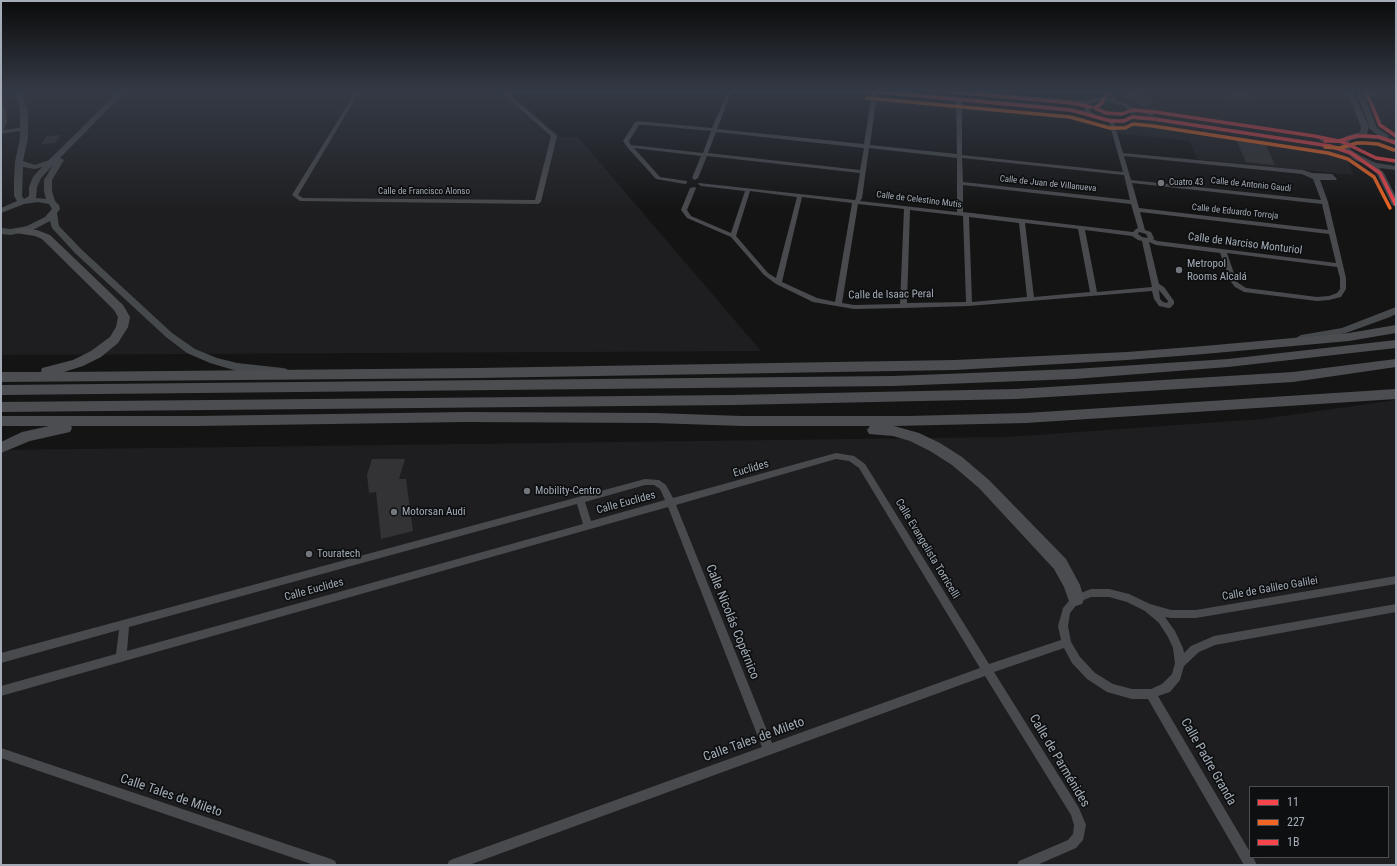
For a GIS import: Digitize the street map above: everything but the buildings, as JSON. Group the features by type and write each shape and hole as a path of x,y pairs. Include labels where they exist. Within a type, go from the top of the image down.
{"highway":[{"path":"1,376 60,369 78,363 96,354 114,340 122,327 124,317 119,308 46,237 37,234 15,231"},
{"path":"1,376 93,377 787,369 1006,363 1127,356 1264,345 1349,337 1396,329"},
{"path":"1,390 885,381 1074,374 1228,363 1396,344"},
{"path":"787,369 951,373 1064,369 1165,361 1228,363"},
{"path":"1,407 733,400 1016,394 1293,376 1396,363"},
{"path":"1308,399 1396,387"},
{"path":"1,421 196,421 466,417 655,418 742,421 908,421 1026,418 1396,394"},
{"path":"1,448 27,436 58,428 196,421"},
{"path":"742,421 787,430 893,431 914,436 935,447 957,461 984,484 1060,564 1072,585 1076,599"}],"street":[{"path":"24,131 19,162 18,196 25,202"},
{"path":"25,202 33,196 33,187 37,177 82,131"},
{"name":"Calle de Francisco Alonso","path":"334,131 295,195 302,200 538,202 554,136 549,131"},
{"path":"632,131 626,141 658,178 685,182 691,178 695,178 701,181 702,184 693,188 688,187 685,182"},
{"path":"695,178 713,131"},
{"path":"727,131 1126,174"},
{"path":"838,305 854,205 859,198 867,131"},
{"path":"959,131 960,183 969,304"},
{"path":"1114,131 1142,230 1151,236 1151,238 1147,240"},
{"path":"1239,131 1316,143 1351,153 1368,162 1380,173 1396,205"},
{"path":"1264,131 1329,141 1360,136 1392,141"},
{"path":"1360,136 1364,131"},
{"path":"1378,131 1392,141"},
{"path":"1347,139 1345,146 1351,153"},
{"path":"51,202 48,191 48,180 71,142"},
{"path":"629,146 863,172"},
{"path":"1120,154 1302,172 1314,176 1325,202 1343,278 1343,289 1339,295 1317,299 1250,292 1237,286 1223,252"},
{"path":"19,162 24,165 35,166 52,162"},
{"path":"1368,162 1396,168"},
{"path":"1,211 11,199 18,180"},
{"name":"Calle de Antonio Gaudí","path":"1128,181 1325,202"},
{"name":"Calle de Juan de Villanueva","path":"960,183 1134,202"},
{"name":"Calle de Celestino Mutis","path":"702,184 1134,234"},
{"name":"Calle de Isaac Peral","path":"693,188 684,210 689,217 733,236 766,274 778,283 814,300 854,307 969,304 1094,294 1155,287 1147,240"},
{"path":"733,236 748,189"},
{"path":"778,283 800,195"},
{"path":"1392,198 1396,212"},
{"path":"1,211 25,202 46,200 55,205 56,209 53,214 40,224 1,236"},
{"path":"903,306 907,208"},
{"name":"Calle de Eduardo Torroja","path":"1137,210 1332,232"},
{"path":"53,214 55,226 78,251 168,335 191,351 214,361 237,367 294,374"},
{"path":"1022,221 1031,299"},
{"path":"1081,228 1094,294"},
{"path":"1134,234 1135,232 1142,230"},
{"path":"1,232 15,231"},
{"name":"Calle de Narciso Monturiol","path":"1134,234 1140,239 1156,243 1339,265"},
{"path":"1264,345 1343,331 1387,315 1396,310"},
{"name":"Euclides","path":"671,503 836,456"},
{"name":"Calle Evangelista Torricelli","path":"836,456 851,458 862,466 987,670"},
{"name":"Calle Euclides","path":"1,658 645,482 656,482 663,487 671,503 121,656 1,691"},
{"path":"580,500 588,526"},
{"name":"Calle Nicolás Copérnico","path":"671,503 769,750"},
{"name":"Calle de Galileo Galilei","path":"1148,608 1171,614 1196,614 1396,580"},
{"path":"1091,593 1109,593 1129,598 1148,608 1162,620 1172,634 1178,648 1180,663 1176,677 1166,688 1151,694 1132,694 1111,688 1091,676 1076,660 1066,643 1063,626 1066,611 1076,599 1091,593"},
{"path":"1180,663 1195,649 1214,641 1396,608"},
{"path":"121,656 125,624"},
{"name":"Calle Tales de Mileto","path":"453,865 987,670 1066,643"},
{"name":"Calle de Parménides","path":"987,670 1075,812 1080,825 1079,836 1072,844 1023,865"},
{"name":"Calle Padre Granda","path":"1151,694 1252,865"},
{"name":"Calle Tales de Mileto","path":"1,752 331,865"}],"shaded area":[{"path":"1,131 555,131 562,137 578,137 761,351 1,355"},
{"path":"1114,131 1364,131 1364,133 1347,139 1351,153 1346,155 1353,175 1197,159 1190,141 1115,133"},
{"path":"1378,131 1396,131 1396,143 1380,134"},
{"path":"1396,400 1396,865 1,865 1,450 1007,437 1262,419"}],"transit line":[{"name":"227","path":"1188,131 1328,153 1348,159 1374,177 1390,208"},
{"name":"11","path":"1235,131 1330,146 1351,153 1380,173 1396,205"},
{"name":"1B","path":"1284,131 1343,142 1376,158 1396,161"},
{"name":"1B","path":"1389,131 1396,136"},
{"name":"11","path":"1325,141 1339,141 1356,136 1365,136 1379,137 1396,143"},
{"name":"227","path":"1325,147 1340,148 1357,143 1365,143 1378,144 1394,150"}],"place":[{"name":"Cuatro 43","path":"1161,183"},
{"name":"Metropol Rooms Alcalá","path":"1179,270"},
{"name":"Mobility-Centro","path":"527,491"},
{"name":"Motorsan Audi","path":"394,512"},
{"name":"Touratech","path":"309,554"}]}
